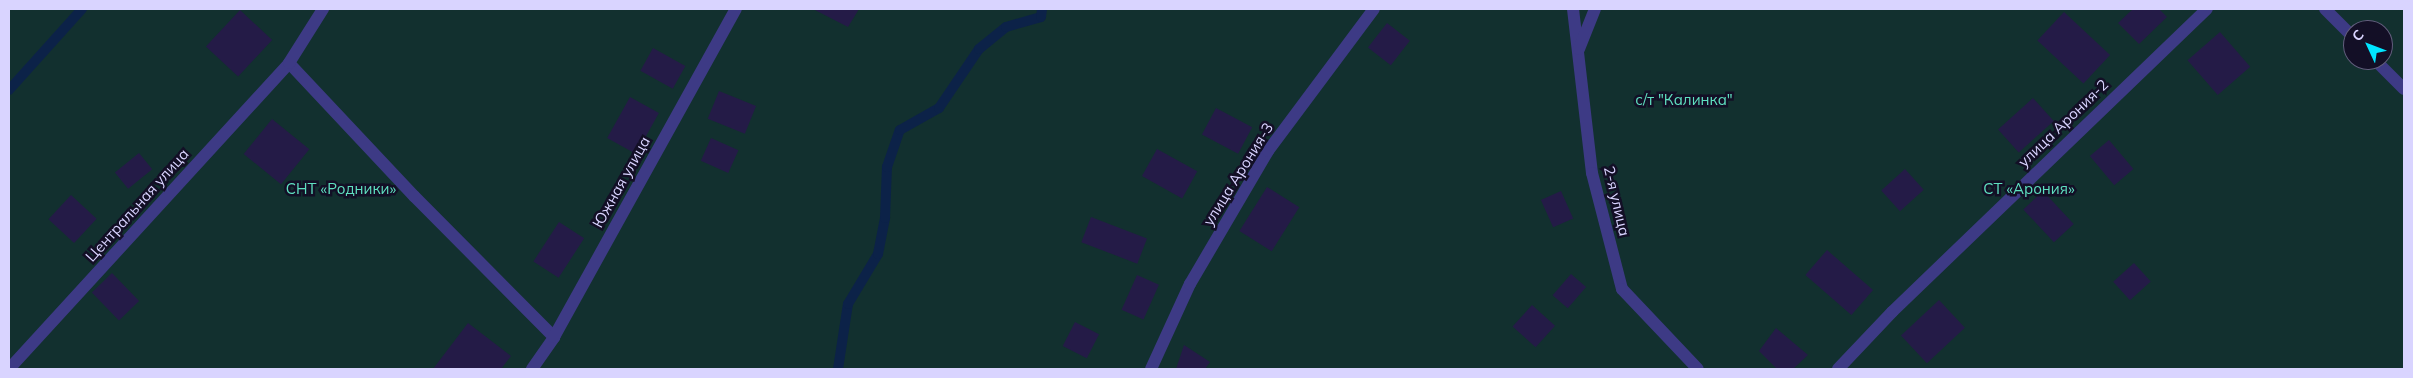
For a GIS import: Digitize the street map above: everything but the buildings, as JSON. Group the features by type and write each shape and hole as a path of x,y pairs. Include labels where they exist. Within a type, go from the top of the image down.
{"street":[{"name":"Центральная улица","path":"9,369 289,63 323,9"},
{"name":"Южная улица","path":"532,369 554,337 736,9"},
{"name":"улица Арония-3","path":"1151,369 1190,284 1268,152 1374,9"},
{"name":"2-я улица","path":"1573,9 1592,173 1622,289 1698,369"},
{"path":"1578,51 1595,9"},
{"name":"улица Арония-2","path":"1838,369 1892,312 2207,9"},
{"path":"2325,9 2343,27"},
{"path":"289,63 414,196 554,337"},
{"path":"2385,70 2404,89"}],"green space":[{"name":"СТ «Арония»","path":"9,9 2404,9 2404,369 9,369"}],"waterway":[{"path":"9,90 82,9"},
{"path":"838,369 848,304 878,254 885,218 887,167 900,130 939,108 979,49 1006,27 1041,17 1042,9"}],"park label":[{"name":"с/т \"Калинка\"","path":"1684,100"},
{"name":"СНТ «Родники»","path":"341,189"}]}
